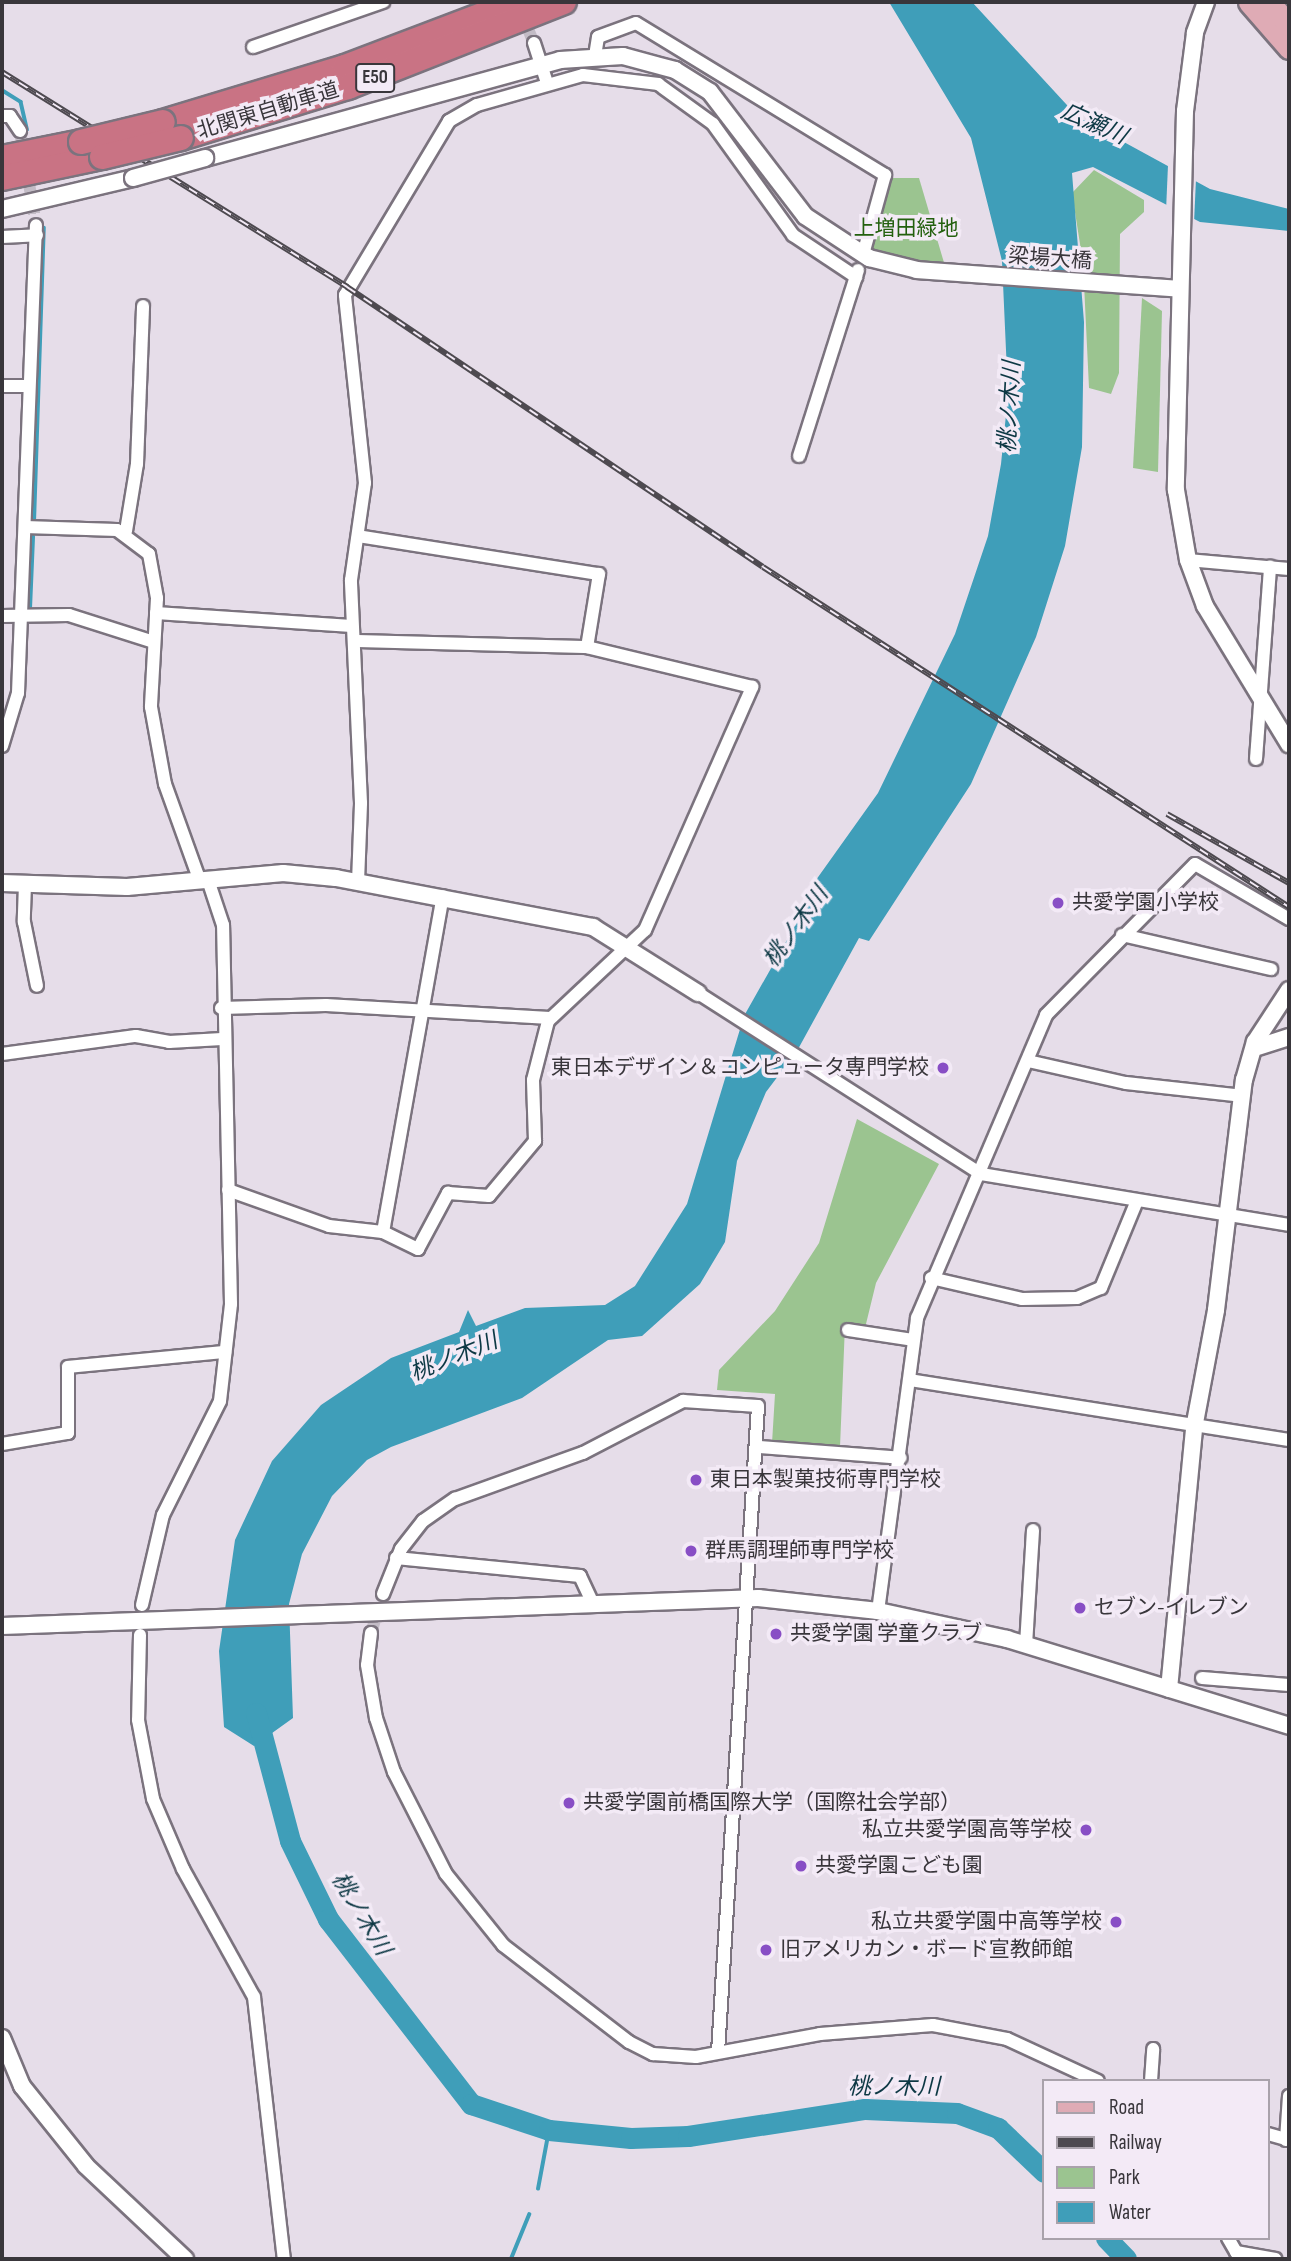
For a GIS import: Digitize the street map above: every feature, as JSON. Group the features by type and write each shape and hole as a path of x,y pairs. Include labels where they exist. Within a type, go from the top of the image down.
{"highway":[{"path":"345,68 488,2"},
{"name":"北関東自動車道","path":"2,178 102,157 516,2"},
{"name":"北関東自動車道","path":"2,158 80,142 172,130 348,87 564,2"}],"main road":[{"path":"1249,2 1289,48"},
{"path":"1269,2 1289,25"}],"street":[{"path":"253,47 383,2"},
{"path":"1206,2 1189,60 1183,145 1175,465 1188,560 1222,642 1289,744"},
{"path":"595,56 598,37 636,23 884,175 865,247"},
{"path":"534,43 547,83"},
{"name":"梁場大橋","path":"2,209 205,158 542,65 595,56 655,63 702,86 745,131 793,203 842,245 889,264 955,273 1180,289"},
{"path":"358,882 352,626 358,536 365,483 347,287 449,121 547,83 613,75 677,94 720,131 793,235 857,274 799,456"},
{"path":"2,116 10,116 20,131"},
{"path":"2,237 36,230 17,701 2,746"},
{"path":"142,1605 163,1515 218,1407 232,1285 220,1008 223,925 161,766 151,707 156,613 153,565 126,531 137,464 143,306"},
{"path":"2,386 28,386"},
{"path":"25,527 126,531"},
{"path":"358,536 599,574 587,647"},
{"path":"1188,560 1289,569"},
{"path":"1256,759 1270,567"},
{"path":"156,613 352,626"},
{"path":"2,616 69,615 153,642"},
{"path":"228,1190 329,1226 383,1232 418,1249 448,1193 489,1196 532,1147 538,1127 533,1080 550,1018 645,930 752,687 587,647 354,641"},
{"path":"878,1611 901,1458 913,1340 931,1278 981,1174 1056,1002 1195,864 1289,919"},
{"path":"2,883 127,887 283,873 443,896 593,927 629,947 842,1088 981,1174 1136,1203 1289,1225"},
{"path":"25,884 25,932 37,986"},
{"path":"383,1232 428,1008 443,896"},
{"path":"1122,935 1271,969"},
{"path":"1169,1689 1194,1428 1228,1216 1243,1096 1250,1057 1289,990"},
{"path":"220,1008 428,1008 550,1018"},
{"path":"2,1054 136,1036 169,1042 222,1039"},
{"path":"1250,1057 1268,1039 1289,1037"},
{"path":"1028,1061 1126,1083 1243,1096"},
{"path":"931,1278 1022,1298 1077,1297 1101,1288 1136,1203"},
{"path":"848,1330 913,1340"},
{"path":"2,1444 68,1433 68,1367 225,1352"},
{"path":"910,1380 1194,1428 1289,1440"},
{"path":"383,1594 396,1558 424,1521 455,1499 583,1453 684,1401 758,1406 759,1447 745,1597 718,2052"},
{"path":"759,1447 901,1458"},
{"path":"1026,1645 1033,1530"},
{"path":"396,1558 580,1577 591,1600"},
{"path":"2,1626 591,1600 745,1597 878,1611 1026,1645 1289,1726"},
{"path":"371,1633 369,1681 394,1772 469,1906 503,1945 629,2042 665,2056 718,2052 820,2034 933,2025 1007,2039 1094,2079"},
{"path":"140,1635 138,1720 153,1799 183,1869 254,1997 284,2259"},
{"path":"1202,1678 1289,1685"},
{"path":"2,2038 22,2087 86,2166 185,2259"},
{"path":"1151,2079 1153,2049"},
{"path":"1270,2135 1288,2140 1289,2096"},
{"path":"1229,2240 1238,2256 1275,2259"}],"green space":[{"path":"1094,170 1144,200 1144,212 1120,234 1119,373 1111,394 1089,388 1083,263 1072,193"},
{"name":"上増田緑地","path":"891,178 919,178 945,266 869,250"},
{"path":"1142,298 1162,311 1158,472 1133,468"},
{"path":"857,1119 939,1164 876,1283 865,1328 845,1325 840,1447 772,1443 775,1394 717,1390 719,1370 775,1311 819,1243"}],"water":[{"path":"889,2 972,2 1078,117 1210,189 1289,209 1289,231 1200,222 1093,167 1072,173 1084,322 1082,447 1065,546 1036,637 971,784 869,941 859,938 797,1051 766,1092 737,1161 725,1242 700,1284 642,1336 608,1340 522,1398 391,1447 367,1460 332,1496 302,1554 289,1604 293,1718 254,1746 224,1727 219,1651 235,1540 272,1461 321,1405 391,1358 459,1332 468,1310 476,1326 525,1308 605,1305 635,1286 687,1204 744,1016 809,901 806,894 878,793 955,634 988,536 1001,464 1008,395 1002,261 971,138"}],"pier":[{"path":"1168,165 1196,179 1194,223 1166,211"}],"waterway":[{"path":"2,90 21,102 27,129"},
{"path":"34,522 44,228"},
{"path":"30,609 33,537"},
{"name":"桃ノ木川","path":"256,1713 290,1841 328,1919 471,2104 549,2130 631,2138 688,2136 865,2109 957,2113 998,2128 1042,2170"},
{"path":"538,2189 549,2130"},
{"path":"511,2259 529,2215"},
{"name":"桃ノ木川","path":"1108,2240 1126,2259"}],"tunnel":[{"path":"522,14 534,43"},
{"path":"20,131 36,225"},
{"path":"371,1633 383,1594"}],"railway":[{"path":"2,72 347,287 763,567 1289,907"},
{"path":"1167,814 1289,883"}],"place":[{"name":"共愛学園小学校","path":"1058,903"},
{"name":"東日本デザイン＆コンピュータ専門学校","path":"943,1068"},
{"name":"東日本製菓技術専門学校","path":"696,1480"},
{"name":"群馬調理師専門学校","path":"691,1551"},
{"name":"セブン-イレブン","path":"1080,1608"},
{"name":"共愛学園 学童クラブ","path":"776,1634"},
{"name":"共愛学園前橋国際大学（国際社会学部）","path":"569,1803"},
{"name":"私立共愛学園高等学校","path":"1086,1830"},
{"name":"共愛学園こども園","path":"801,1866"},
{"name":"私立共愛学園中高等学校","path":"1116,1922"},
{"name":"旧アメリカン・ボード宣教師館","path":"766,1950"}],"water label":[{"name":"広瀬川","path":"1094,124"}]}
